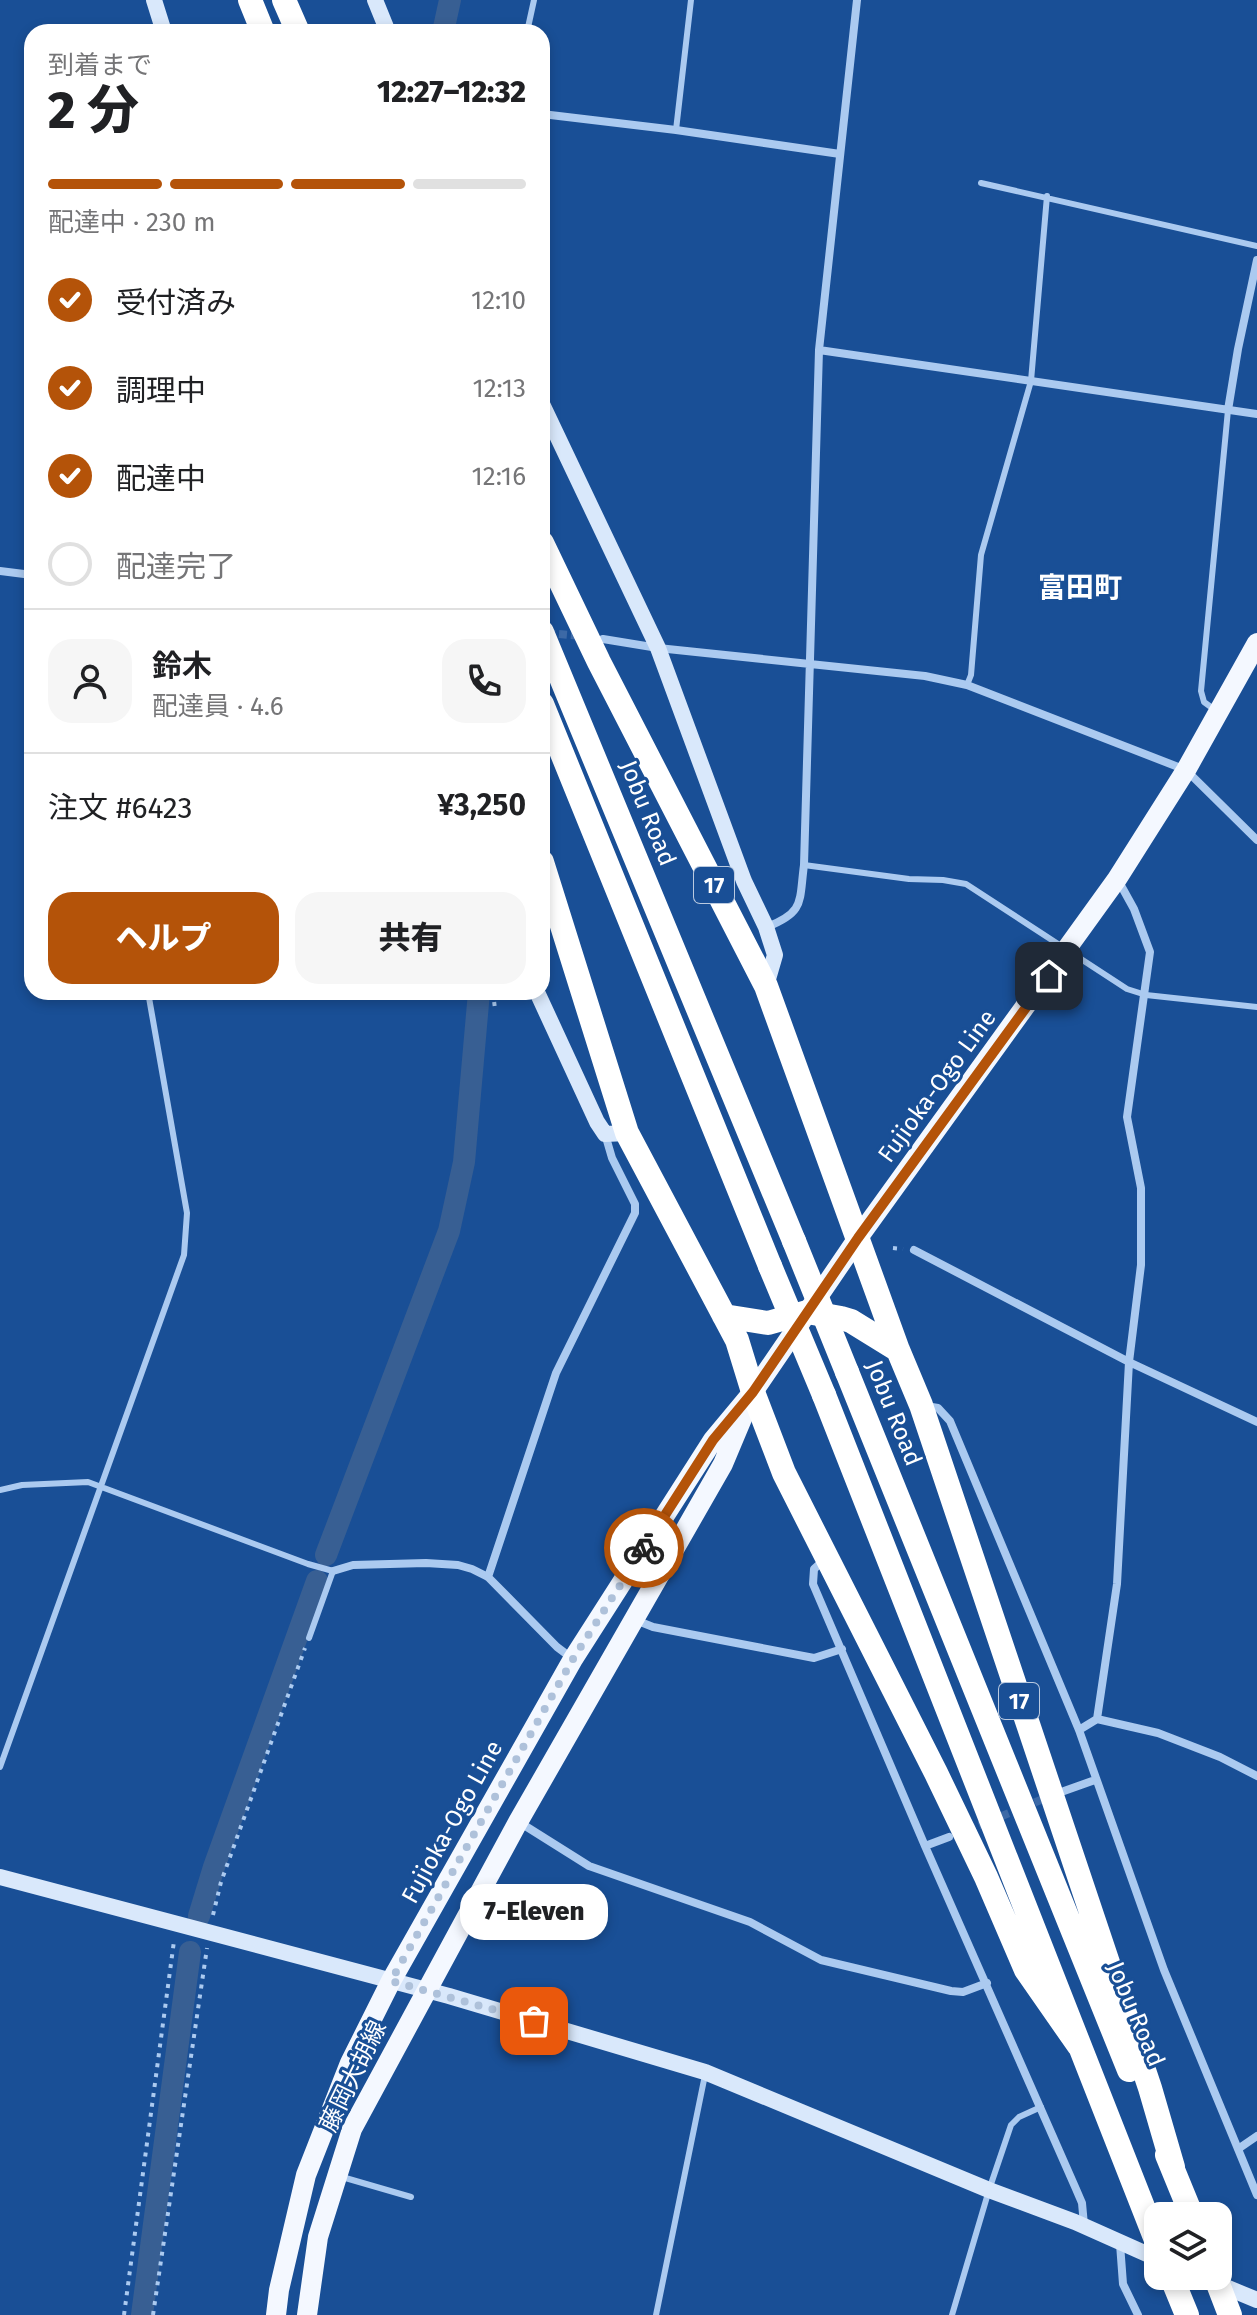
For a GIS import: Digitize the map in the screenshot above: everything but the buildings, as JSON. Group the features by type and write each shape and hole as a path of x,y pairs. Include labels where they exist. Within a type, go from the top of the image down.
{"highway":[{"path":"250,0 260,24"},
{"path":"284,0 294,24"},
{"name":"17","path":"550,560 599,662 766,986 898,1350 921,1405 1150,2088 1173,2167"},
{"name":"Jobu Road","path":"550,651 794,1241 1112,2032 1187,2202"},
{"path":"550,724 824,1395 1144,2211"},
{"path":"550,891 616,1133 737,1340 784,1473 973,1851 1026,1970 1079,2046"},
{"path":"724,1316 768,1323 807,1312 851,1321 898,1350"},
{"path":"1220,2290 1230,2315"}],"main road":[{"name":"Fujioka-Ogo Line","path":"276,2315 306,2175 350,2063 391,1981 573,1659 713,1440 753,1392 858,1238 1117,879 1186,770 1257,643"},
{"name":"Fujioka-Ogo Line","path":"632,1619 723,1464 753,1392"},
{"name":"藤岡大胡線","path":"307,2315 318,2237 352,2129 632,1619"}],"street":[{"path":"154,0 162,24"},
{"path":"375,0 385,24"},
{"path":"766,927 795,912 800,902 804,865 819,350 857,0"},
{"path":"550,115 840,154"},
{"path":"1228,410 1257,260"},
{"path":"819,350 1257,414"},
{"path":"550,421 658,648 744,881 766,927 775,955 766,986"},
{"path":"0,571 24,574"},
{"path":"603,639 658,648 925,676 967,685 1186,770 1257,840"},
{"path":"1097,1719 1117,1584 1129,1362 1141,1250 1141,1188 1127,1117 1150,952 1134,909 1117,879"},
{"path":"488,1577 556,1373 635,1213 635,1204 612,1158 616,1133 597,1122 541,1000"},
{"path":"914,1250 1129,1362 1257,1422"},
{"path":"921,1405 938,1408 950,1421 1079,1730 1164,1970 1257,2195"},
{"path":"828,1557 814,1569 813,1584 1082,2203 1084,2226"},
{"path":"333,1571 353,1565 445,1563 472,1569 488,1577 557,1647 573,1659"},
{"path":"632,1619 653,1627 814,1658 842,1649"},
{"path":"1079,1730 1097,1719 1158,1733 1220,1757 1257,1776"},
{"path":"1064,1791 1095,1780"},
{"path":"518,1822 589,1866 750,1922 821,1960 951,1991 963,1992 987,1983"},
{"path":"925,1846 949,1837"},
{"path":"0,1877 426,1990 705,2072 1144,2253"},
{"path":"1238,2149 1257,2136"},
{"path":"1120,2243 1123,2284 1138,2315"},
{"path":"1232,2290 1257,2300"}],"lane":[{"path":"529,24 534,0"},
{"path":"676,130 691,0"},
{"path":"981,183 1257,246"},
{"path":"967,685 971,675 981,555 1031,381 1047,196"},
{"path":"1218,712 1204,702 1201,691 1228,410"},
{"path":"804,865 966,884 1127,989 1146,995 1257,1007"},
{"path":"0,1767 184,1255 187,1213 149,1000"},
{"path":"0,1490 22,1485 88,1482 333,1571 309,1638"},
{"path":"656,2315 705,2072"},
{"path":"952,2315 1011,2125 1019,2117 1041,2107"},
{"path":"336,2176 411,2197"}],"path":[{"path":"494,1000 495,1009"},
{"path":"153,2315 209,1932 221,1882 309,1638"},
{"path":"124,2315 173,1945 179,1924"}],"waterway":[{"path":"445,24 450,0"},
{"path":"326,1555 449,1231 464,1162 478,1000"},
{"path":"199,1916 317,1581"},
{"path":"142,2315 190,1952"}],"tunnel":[{"path":"550,633 581,636"},
{"path":"968,1830 1048,1797"}],"way so far":[{"path":"534,2021 391,1981 573,1659 644,1548"}],"place":[{"name":"7-Eleven","path":"534,2021"}],"district":[{"name":"富田町","path":"1080,587"}],"route":[{"path":"644,1548 713,1440 753,1392 858,1238 1049,976"}]}
